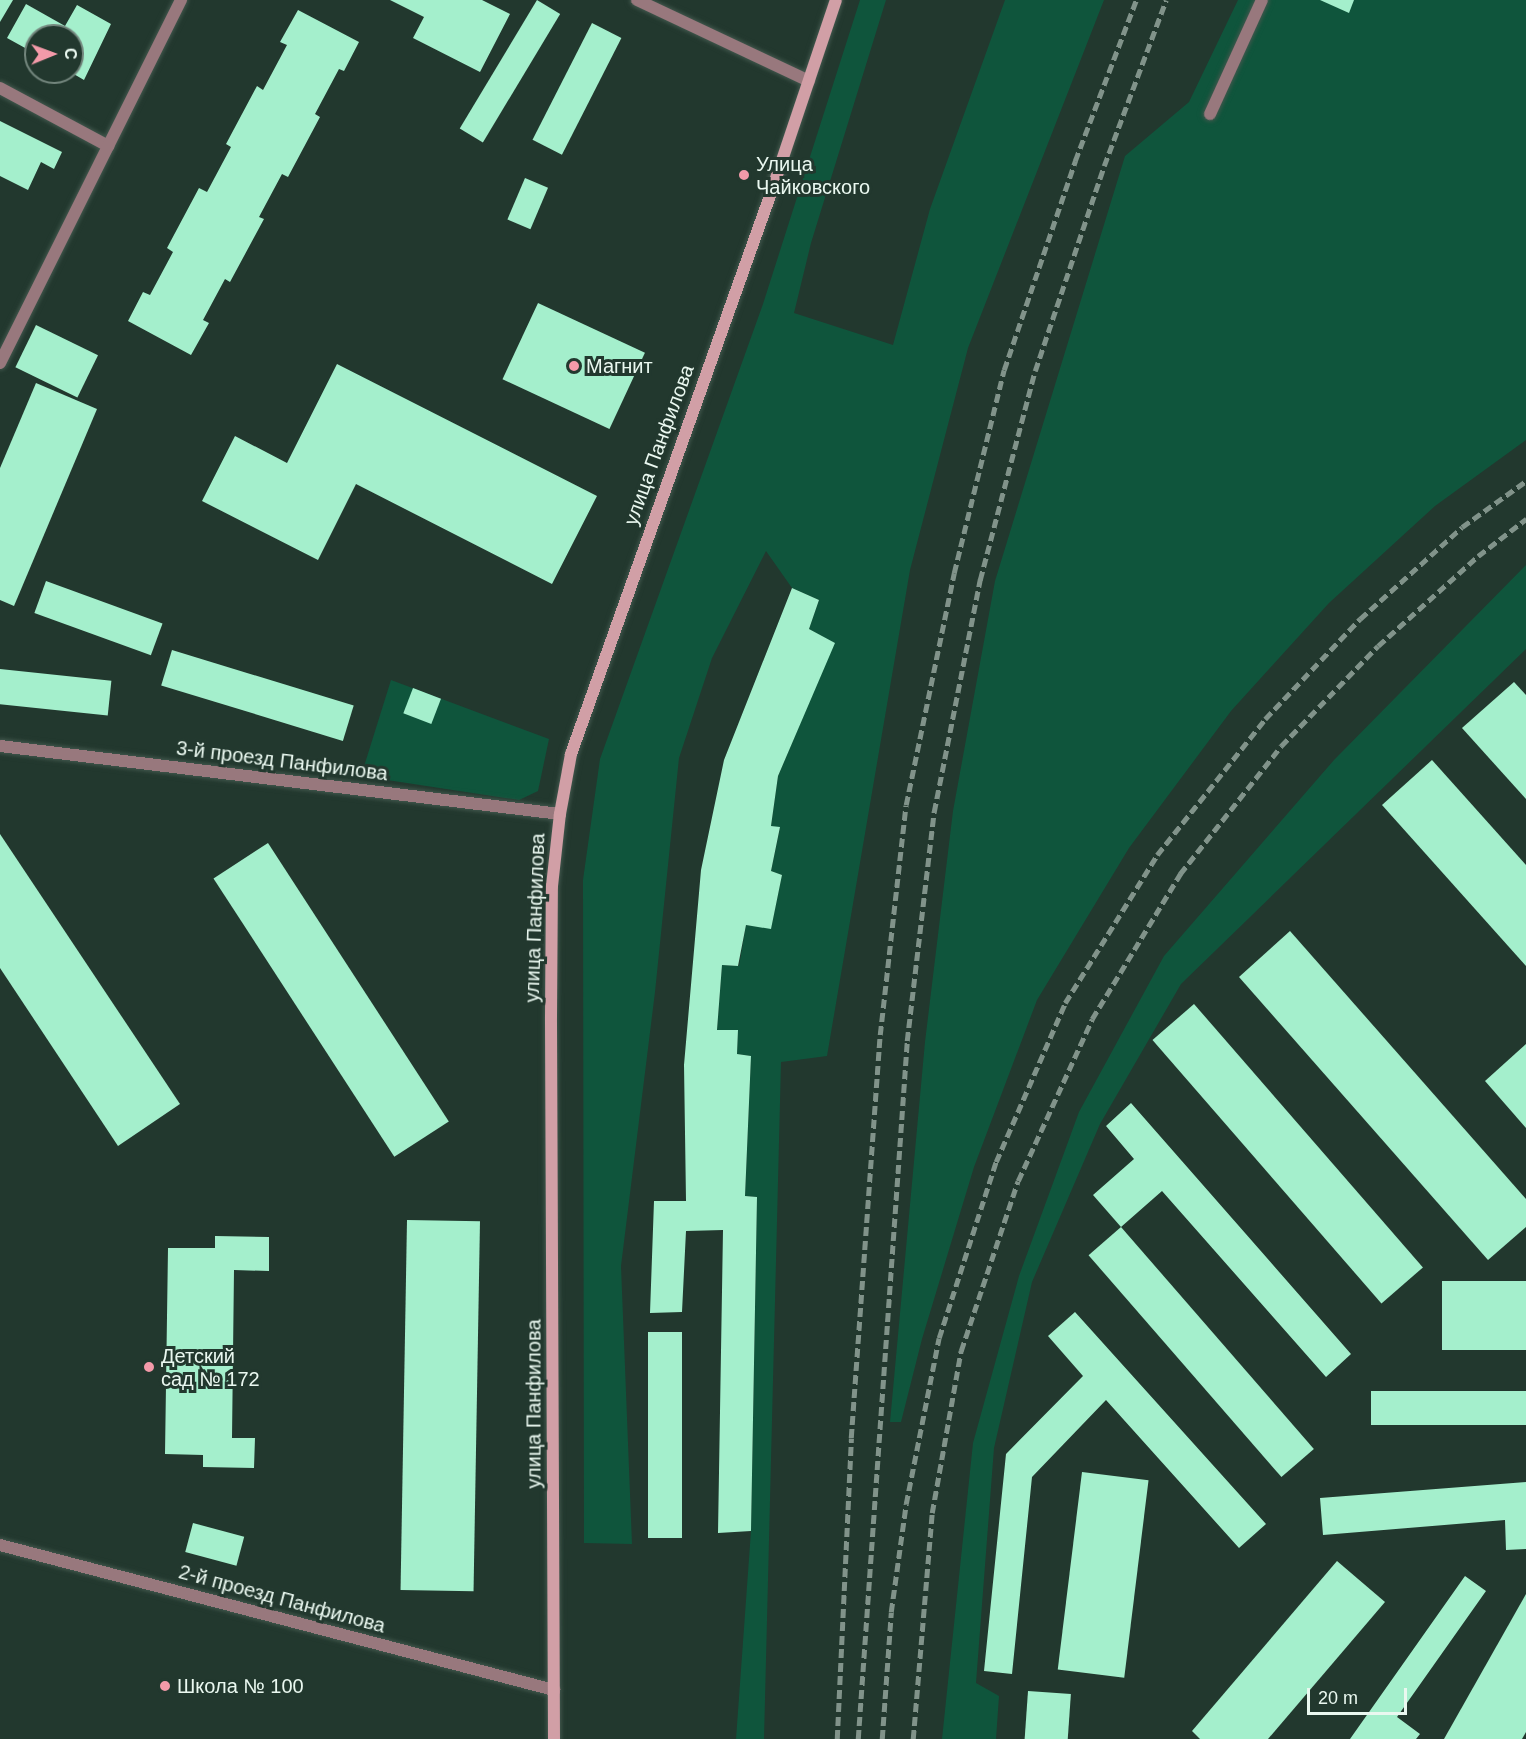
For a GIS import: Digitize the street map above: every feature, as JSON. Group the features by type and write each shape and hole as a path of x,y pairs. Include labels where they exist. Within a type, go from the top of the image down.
{"main road":[{"name":"улица Панфилова","path":"554,1739 551,1017 552,886 560,814 571,754 836,0"}],"street":[{"path":"0,363 181,0"},
{"path":"637,0 809,81"},
{"path":"1210,114 1262,0"},
{"path":"0,88 108,146"},
{"name":"3-й проезд Панфилова","path":"0,746 560,814"},
{"name":"2-й проезд Панфилова","path":"0,1545 554,1690"}],"green space":[{"path":"860,0 886,0 811,243 794,313 893,345 930,209 1005,0 1104,0 968,348 910,570 827,1056 781,1062 764,1739 736,1739 751,1531 757,1197 745,1196 751,1056 737,1054 738,1030 717,1030 722,965 739,966 746,925 771,928 782,875 771,871 780,828 771,826 778,776 834,643 809,629 819,600 792,588 766,551 712,658 679,758 655,992 621,1266 632,1544 584,1543 583,880 600,759 763,304"},
{"path":"1238,0 1526,0 1526,440 1435,506 1329,603 1231,711 1129,848 1037,1000 974,1167 922,1339 901,1422 890,1422 925,1042 953,811 995,581 1125,156 1189,102"},
{"path":"1526,565 1526,649 1181,984 1100,1124 1032,1282 994,1448 976,1683 999,1696 996,1739 942,1739 973,1443 1019,1276 1079,1112 1164,956 1334,760"},
{"path":"391,680 549,739 538,791 519,800 361,776"}],"building":[{"path":"0,0 13,0 0,22"},
{"path":"390,0 482,0 510,14 480,72 413,38 424,17"},
{"path":"537,0 560,14 483,142 460,129"},
{"path":"1320,0 1354,0 1349,13"},
{"path":"26,4 61,24 24,24 24,47 7,38"},
{"path":"77,5 111,24 84,80 84,24 66,24"},
{"path":"298,10 359,42 344,71 339,69 315,114 320,117 288,177 282,174 259,217 264,219 230,282 225,279 203,320 209,323 191,355 128,321 143,292 150,295 173,252 167,248 199,188 207,192 231,147 226,144 257,86 263,90 287,45 280,42"},
{"path":"592,23 621,38 562,155 533,140"},
{"path":"0,121 62,152 54,169 41,162 28,190 0,176"},
{"path":"525,178 548,188 530,229 507,219"},
{"name":"Магнит","path":"538,303 645,353 609,429 503,379"},
{"path":"36,325 98,355 77,397 15,367"},
{"path":"337,364 597,496 552,584 356,484 318,560 202,501 235,436 287,463"},
{"path":"36,383 97,409 14,606 0,600 0,468"},
{"path":"46,581 163,623 151,655 34,613"},
{"path":"792,588 819,600 809,629 835,643 778,776 771,826 780,827 771,871 782,875 771,929 746,925 738,966 722,965 717,1030 738,1030 737,1054 751,1056 745,1196 757,1197 751,1531 718,1533 723,1230 686,1231 682,1312 650,1313 654,1201 686,1201 684,1065 701,870 724,760"},
{"path":"172,650 354,706 343,741 161,685"},
{"path":"0,669 111,681 108,716 0,704"},
{"path":"1514,682 1526,695 1526,799 1462,728"},
{"path":"413,688 441,699 431,724 403,713"},
{"path":"1432,760 1526,865 1526,966 1382,805"},
{"path":"0,834 180,1104 118,1146 0,968"},
{"path":"268,843 449,1121 394,1157 213,878"},
{"path":"1290,931 1526,1199 1526,1227 1488,1260 1239,977"},
{"path":"1194,1004 1423,1267 1381,1303 1152,1040"},
{"path":"1526,1044 1526,1128 1485,1081"},
{"path":"1131,1103 1351,1354 1326,1377 1162,1191 1121,1227 1093,1195 1134,1159 1106,1126"},
{"path":"407,1220 480,1221 474,1591 401,1590"},
{"path":"1121,1227 1314,1449 1281,1477 1089,1255"},
{"path":"215,1236 269,1237 269,1271 234,1270 232,1438 255,1438 254,1468 203,1467 203,1455 165,1454 168,1248 215,1248"},
{"path":"1442,1281 1526,1281 1526,1350 1442,1350"},
{"path":"1075,1312 1266,1524 1239,1548 1106,1400 1032,1477 1012,1674 984,1671 1006,1454 1083,1376 1048,1336"},
{"path":"648,1332 682,1332 682,1538 648,1538"},
{"path":"1371,1391 1526,1391 1526,1425 1371,1425"},
{"path":"1082,1472 1149,1480 1124,1678 1058,1670"},
{"path":"1526,1482 1526,1549 1506,1550 1505,1520 1323,1535 1320,1498"},
{"path":"193,1523 244,1537 236,1566 185,1552"},
{"path":"1337,1561 1385,1602 1268,1739 1200,1739 1192,1731"},
{"path":"1465,1576 1486,1591 1397,1717 1420,1734 1416,1739 1350,1739"},
{"path":"1526,1594 1526,1732 1522,1739 1444,1739"},
{"path":"1028,1691 1071,1694 1068,1739 1025,1739"}],"railway":[{"path":"837,1739 851,1438 880,1035 906,805 954,573 1004,370 1075,161 1136,0"},
{"path":"858,1739 907,1041 934,812 980,580 1035,371 1104,166 1166,0"},
{"path":"882,1739 891,1612 906,1504 939,1338 996,1162 1065,1003 1157,855 1265,719 1360,619 1462,527 1526,481"},
{"path":"913,1739 932,1513 961,1351 1018,1181 1092,1019 1180,874 1281,746 1378,646 1478,556 1526,519"}],"place":[{"name":"Улица Чайковского","path":"744,175"},
{"name":"Магнит","path":"574,366"},
{"name":"Детский сад № 172","path":"149,1367"},
{"name":"Школа № 100","path":"165,1686"}]}
